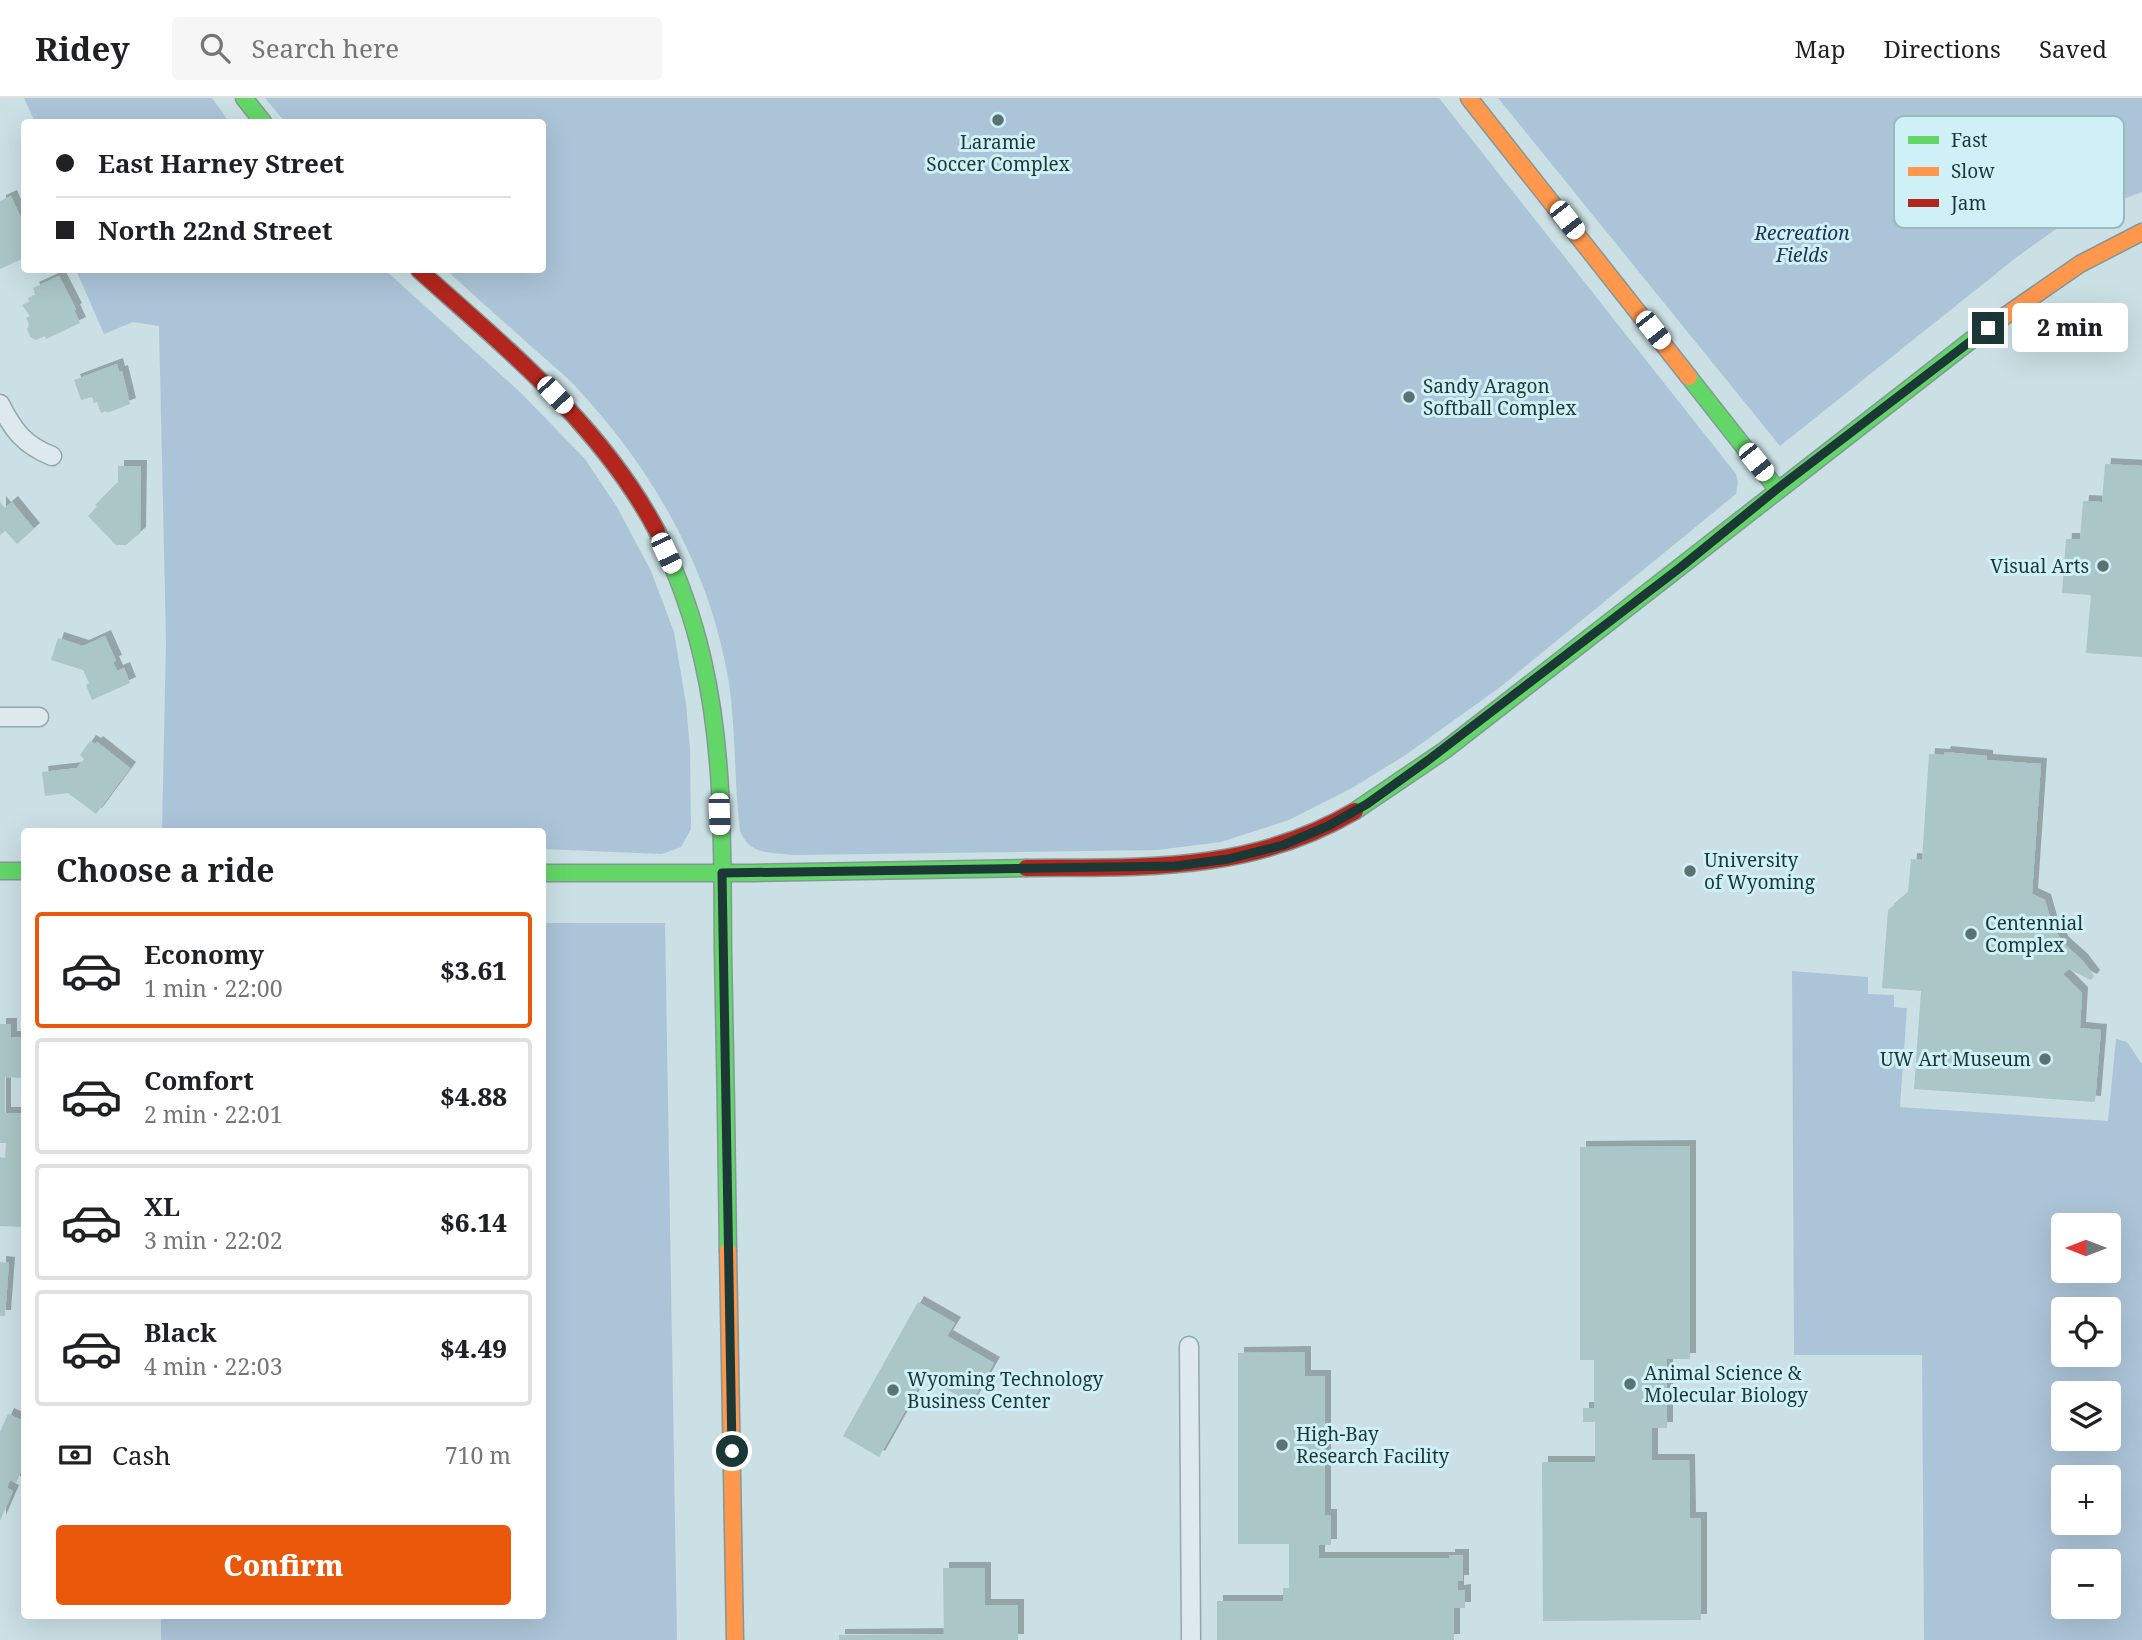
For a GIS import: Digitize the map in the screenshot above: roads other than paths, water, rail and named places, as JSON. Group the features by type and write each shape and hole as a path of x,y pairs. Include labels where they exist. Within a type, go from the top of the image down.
{"street":[{"path":"244,98 261,119"},
{"path":"1469,98 1777,489"},
{"path":"546,873 1175,866 1228,859 1283,845 1328,826 1367,804 1681,567 1777,489 2030,296 2101,252 2142,232"},
{"path":"422,273 555,395 600,443 632,487 655,529 677,577 698,636 710,698 717,763 722,873 735,1640"},
{"path":"0,404 10,425 32,448 52,456"},
{"path":"0,717 39,717"},
{"path":"0,871 21,871"},
{"path":"1189,1346 1192,1640"}],"place":[{"name":"Laramie Soccer Complex","path":"998,120"},
{"name":"Sandy Aragon Softball Complex","path":"1409,397"},
{"name":"Visual Arts","path":"2103,566"},
{"name":"University of Wyoming","path":"1690,871"},
{"name":"Centennial Complex","path":"1971,934"},
{"name":"UW Art Museum","path":"2045,1059"},
{"name":"Animal Science & Molecular Biology","path":"1630,1384"},
{"name":"Wyoming Technology Business Center","path":"893,1390"},
{"name":"High-Bay Research Facility","path":"1282,1445"}],"park label":[{"name":"Recreation Fields","path":"1802,244"}]}
